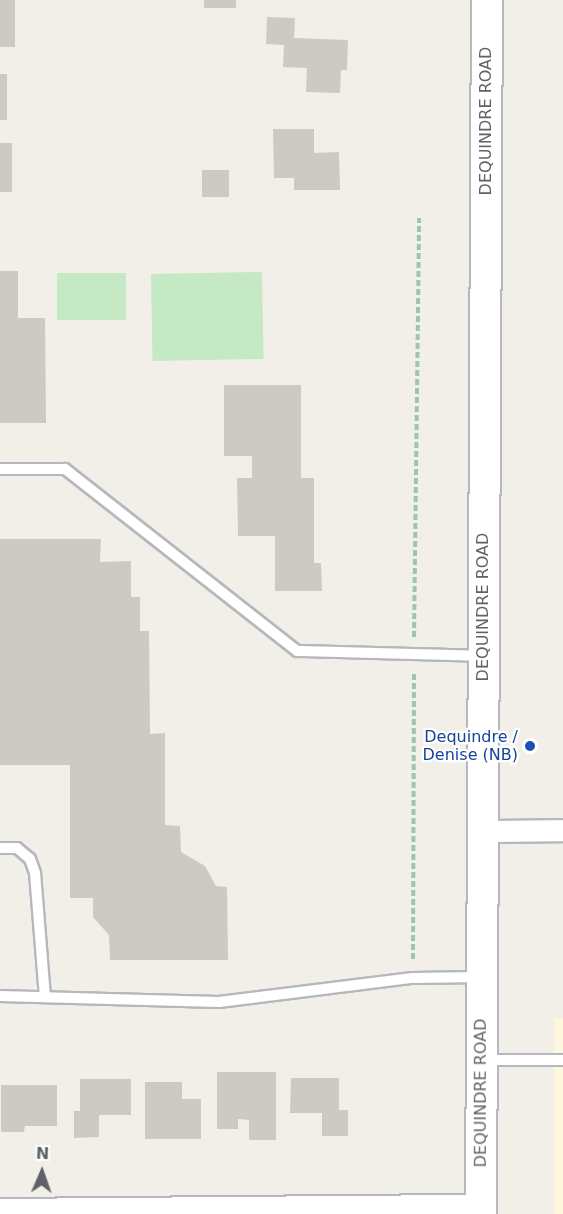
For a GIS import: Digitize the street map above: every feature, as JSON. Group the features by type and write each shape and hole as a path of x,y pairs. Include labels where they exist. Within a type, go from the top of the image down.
{"main road":[{"name":"DEQUINDRE ROAD","path":"481,1210 487,0"}],"street":[{"path":"483,831 563,830"},
{"path":"0,1209 481,1210"}],"lane":[{"path":"0,469 65,469 297,651 483,656"},
{"path":"0,848 17,848 30,859 35,873 45,996"},
{"path":"0,996 219,1002 413,978 482,977"},
{"path":"481,1060 563,1060"}],"path":[{"path":"414,638 418,218"},
{"path":"413,959 414,672"}],"shaded area":[{"path":"554,1018 563,1018 563,1214 554,1214"}],"green space":[{"path":"262,272 264,359 153,361 151,274"},
{"path":"57,273 126,273 126,320 57,320"}],"building":[{"path":"0,0 15,0 15,47 0,47"},
{"path":"204,0 236,0 236,8 204,8"},
{"path":"267,17 295,18 294,38 348,40 347,70 341,70 340,93 306,92 307,68 283,67 284,45 266,44"},
{"path":"0,74 7,74 7,120 0,120"},
{"path":"273,129 314,129 314,153 339,152 340,190 294,190 294,178 274,178"},
{"path":"0,143 12,143 12,192 0,192"},
{"path":"202,170 229,170 229,197 202,197"},
{"path":"0,271 18,271 18,318 45,318 46,423 0,423"},
{"path":"224,385 301,385 301,478 314,478 314,563 321,563 322,591 275,591 275,536 238,536 237,478 252,478 252,456 224,456"},
{"path":"0,539 101,539 100,562 131,561 131,597 140,597 140,631 149,631 150,734 165,733 165,825 180,826 181,852 205,866 216,886 227,887 228,960 110,960 109,935 93,917 93,898 70,898 70,765 0,765"},
{"path":"217,1072 276,1072 276,1140 249,1140 249,1120 238,1119 238,1129 217,1129"},
{"path":"291,1078 339,1078 339,1110 348,1110 348,1136 322,1136 322,1113 290,1113"},
{"path":"80,1079 131,1079 131,1115 99,1115 99,1137 74,1138 74,1111 80,1111"},
{"path":"145,1082 182,1082 182,1099 201,1099 201,1139 145,1139"},
{"path":"1,1085 57,1085 57,1126 25,1126 24,1132 1,1132"}],"place":[{"name":"Dequindre / Denise (NB)","path":"530,746"}]}
